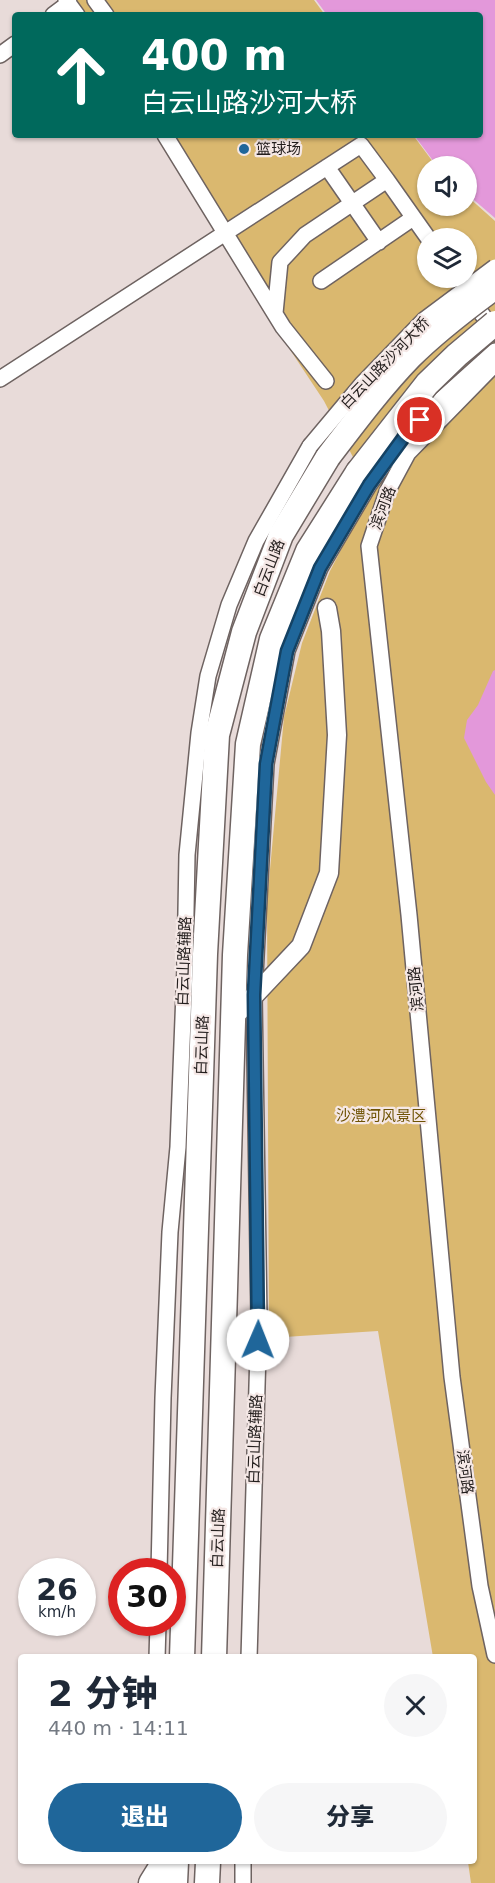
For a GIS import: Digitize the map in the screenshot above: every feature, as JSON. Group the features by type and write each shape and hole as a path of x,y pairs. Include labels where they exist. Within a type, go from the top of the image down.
{"highway":[{"name":"白云山路沙河大桥","path":"319,451 369,403 410,357 456,315 495,287"},
{"path":"363,479 427,384 495,323"},
{"name":"白云山路","path":"182,1654 205,966 217,735 244,632 281,536 319,451"},
{"name":"白云山路","path":"214,1654 236,955 248,744 272,639 308,551 363,479"},
{"path":"160,1875 174,1864"},
{"path":"207,1883 208,1864"}],"street":[{"path":"167,138 283,327 326,381"},
{"path":"0,379 361,145 420,228"},
{"path":"327,167 379,242"},
{"path":"274,313 280,262 304,235 387,180"},
{"path":"321,281 413,218"},
{"name":"白云山路沙河大桥","path":"319,451 362,384 424,320 495,267"},
{"path":"464,288 495,333"},
{"path":"363,479 435,404 495,351"},
{"name":"滨河路","path":"495,364 408,453 387,492 369,546 401,838 452,1377 480,1586 495,1655"},
{"name":"白云山路辅路","path":"159,1558 163,1398 170,1232 178,1147 187,855 199,733 208,676 230,605 256,541 319,451"},
{"name":"白云山路辅路","path":"249,1654 259,1318 254,995 266,764 287,651 320,568 363,479"},
{"path":"234,1017 301,946 329,873 337,735 331,631 327,608"},
{"path":"158,1636 158,1654"},
{"path":"243,1864 243,1883"}],"green space":[{"path":"59,0 314,0 323,12 68,12"},
{"name":"沙澧河风景区","path":"159,138 415,138 429,156 417,156 417,216 477,216 477,205 495,221 495,1883 471,1883 468,1864 477,1864 477,1654 432,1654 378,1331 269,1338 267,902 284,717 302,643 330,571 371,492 324,401 275,327"}],"shaded area":[{"path":"316,0 495,0 495,218 477,203 477,156 430,156 416,138 483,138 483,12 325,12"},
{"path":"495,670 495,795 464,738 467,720 478,705"}],"place":[{"name":"篮球场","path":"244,149"}],"route":[{"path":"258,1340 254,995 266,764 287,651 320,568 369,485 404,437 420,420"}]}
